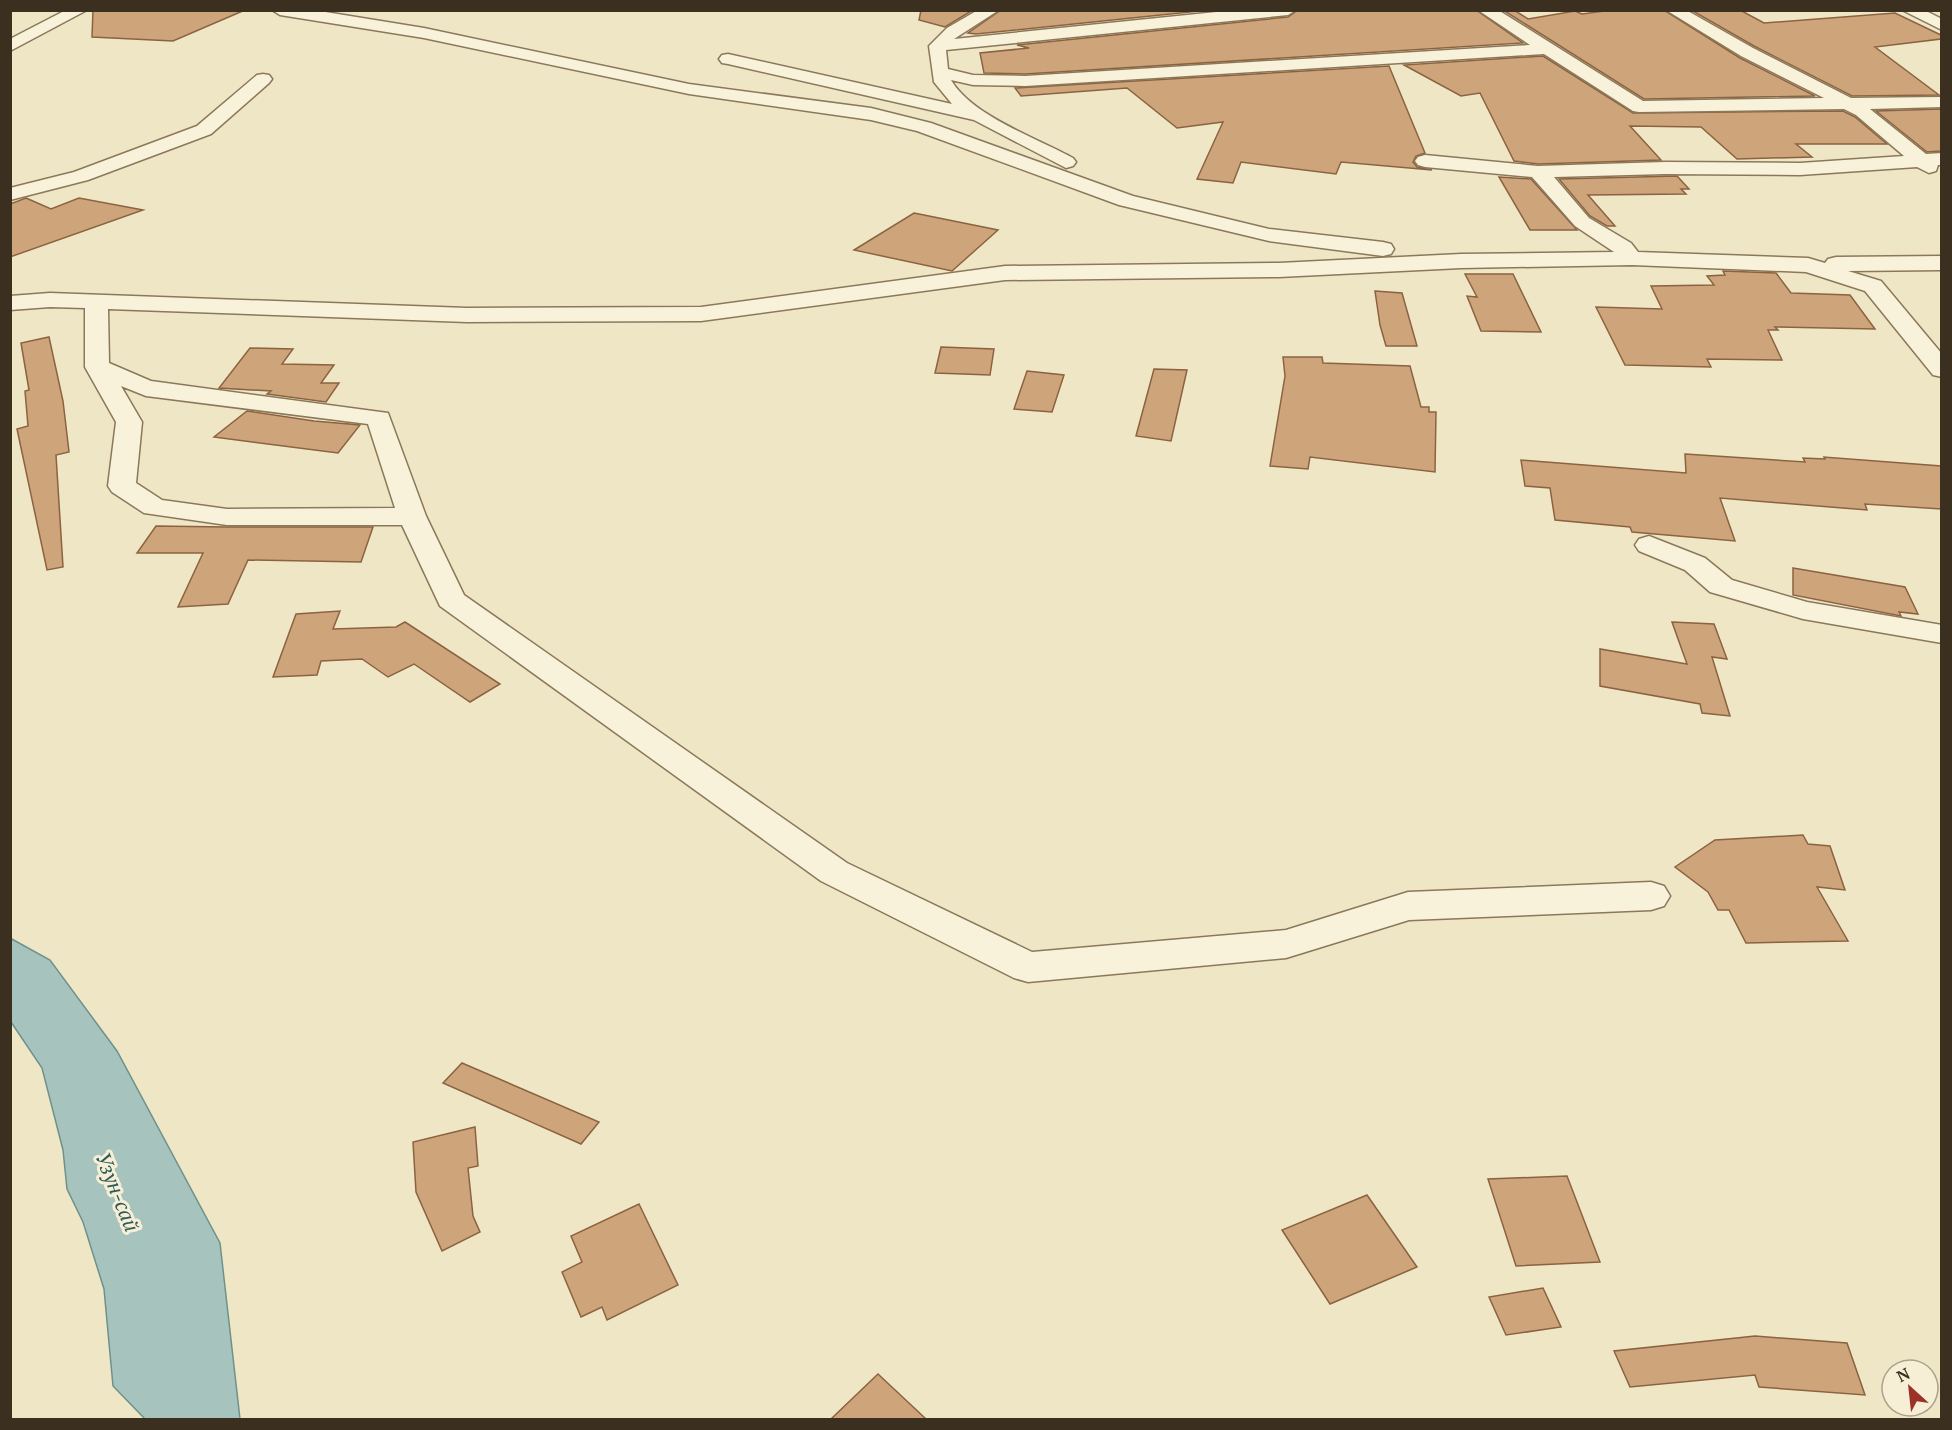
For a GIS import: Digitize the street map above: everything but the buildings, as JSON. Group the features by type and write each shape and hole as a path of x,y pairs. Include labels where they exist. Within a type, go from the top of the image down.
{"street":[{"path":"10,46 79,10"},
{"path":"280,10 426,28 688,89 871,114 924,127 1126,201 1269,235 1401,251 1461,261"},
{"path":"937,46 953,31 991,10"},
{"path":"937,46 1288,10"},
{"path":"1486,10 1639,107 1941,102"},
{"path":"1674,10 1863,111 1941,177"},
{"path":"1910,10 1941,25"},
{"path":"937,46 938,63 943,82 956,98 981,117 1049,152 1126,201"},
{"path":"942,73 973,80 1025,81 1549,50"},
{"path":"728,59 981,117"},
{"path":"10,194 81,176 204,130 263,79"},
{"path":"1425,161 1538,172 1665,168 1800,169 1941,159"},
{"path":"1538,172 1582,222 1623,248 1632,258"},
{"path":"10,303 50,300 467,315 701,314 1005,273 1279,270 1461,261 1632,258 1808,265 1941,263"},
{"path":"1808,265 1874,286 1941,370"},
{"path":"96,303 97,368 129,422 122,486 154,507 227,517 412,516"},
{"path":"97,368 146,388 379,418 412,516 451,600 834,872 1028,967 1286,944 1408,906 1651,896"},
{"path":"1649,545 1695,564 1721,586 1803,610 1941,634"}],"water":[{"name":"Узун-сай","path":"10,938 50,960 117,1051 220,1243 240,1419 145,1419 113,1386 104,1289 83,1222 67,1189 63,1150 42,1068 11,1022"}]}
